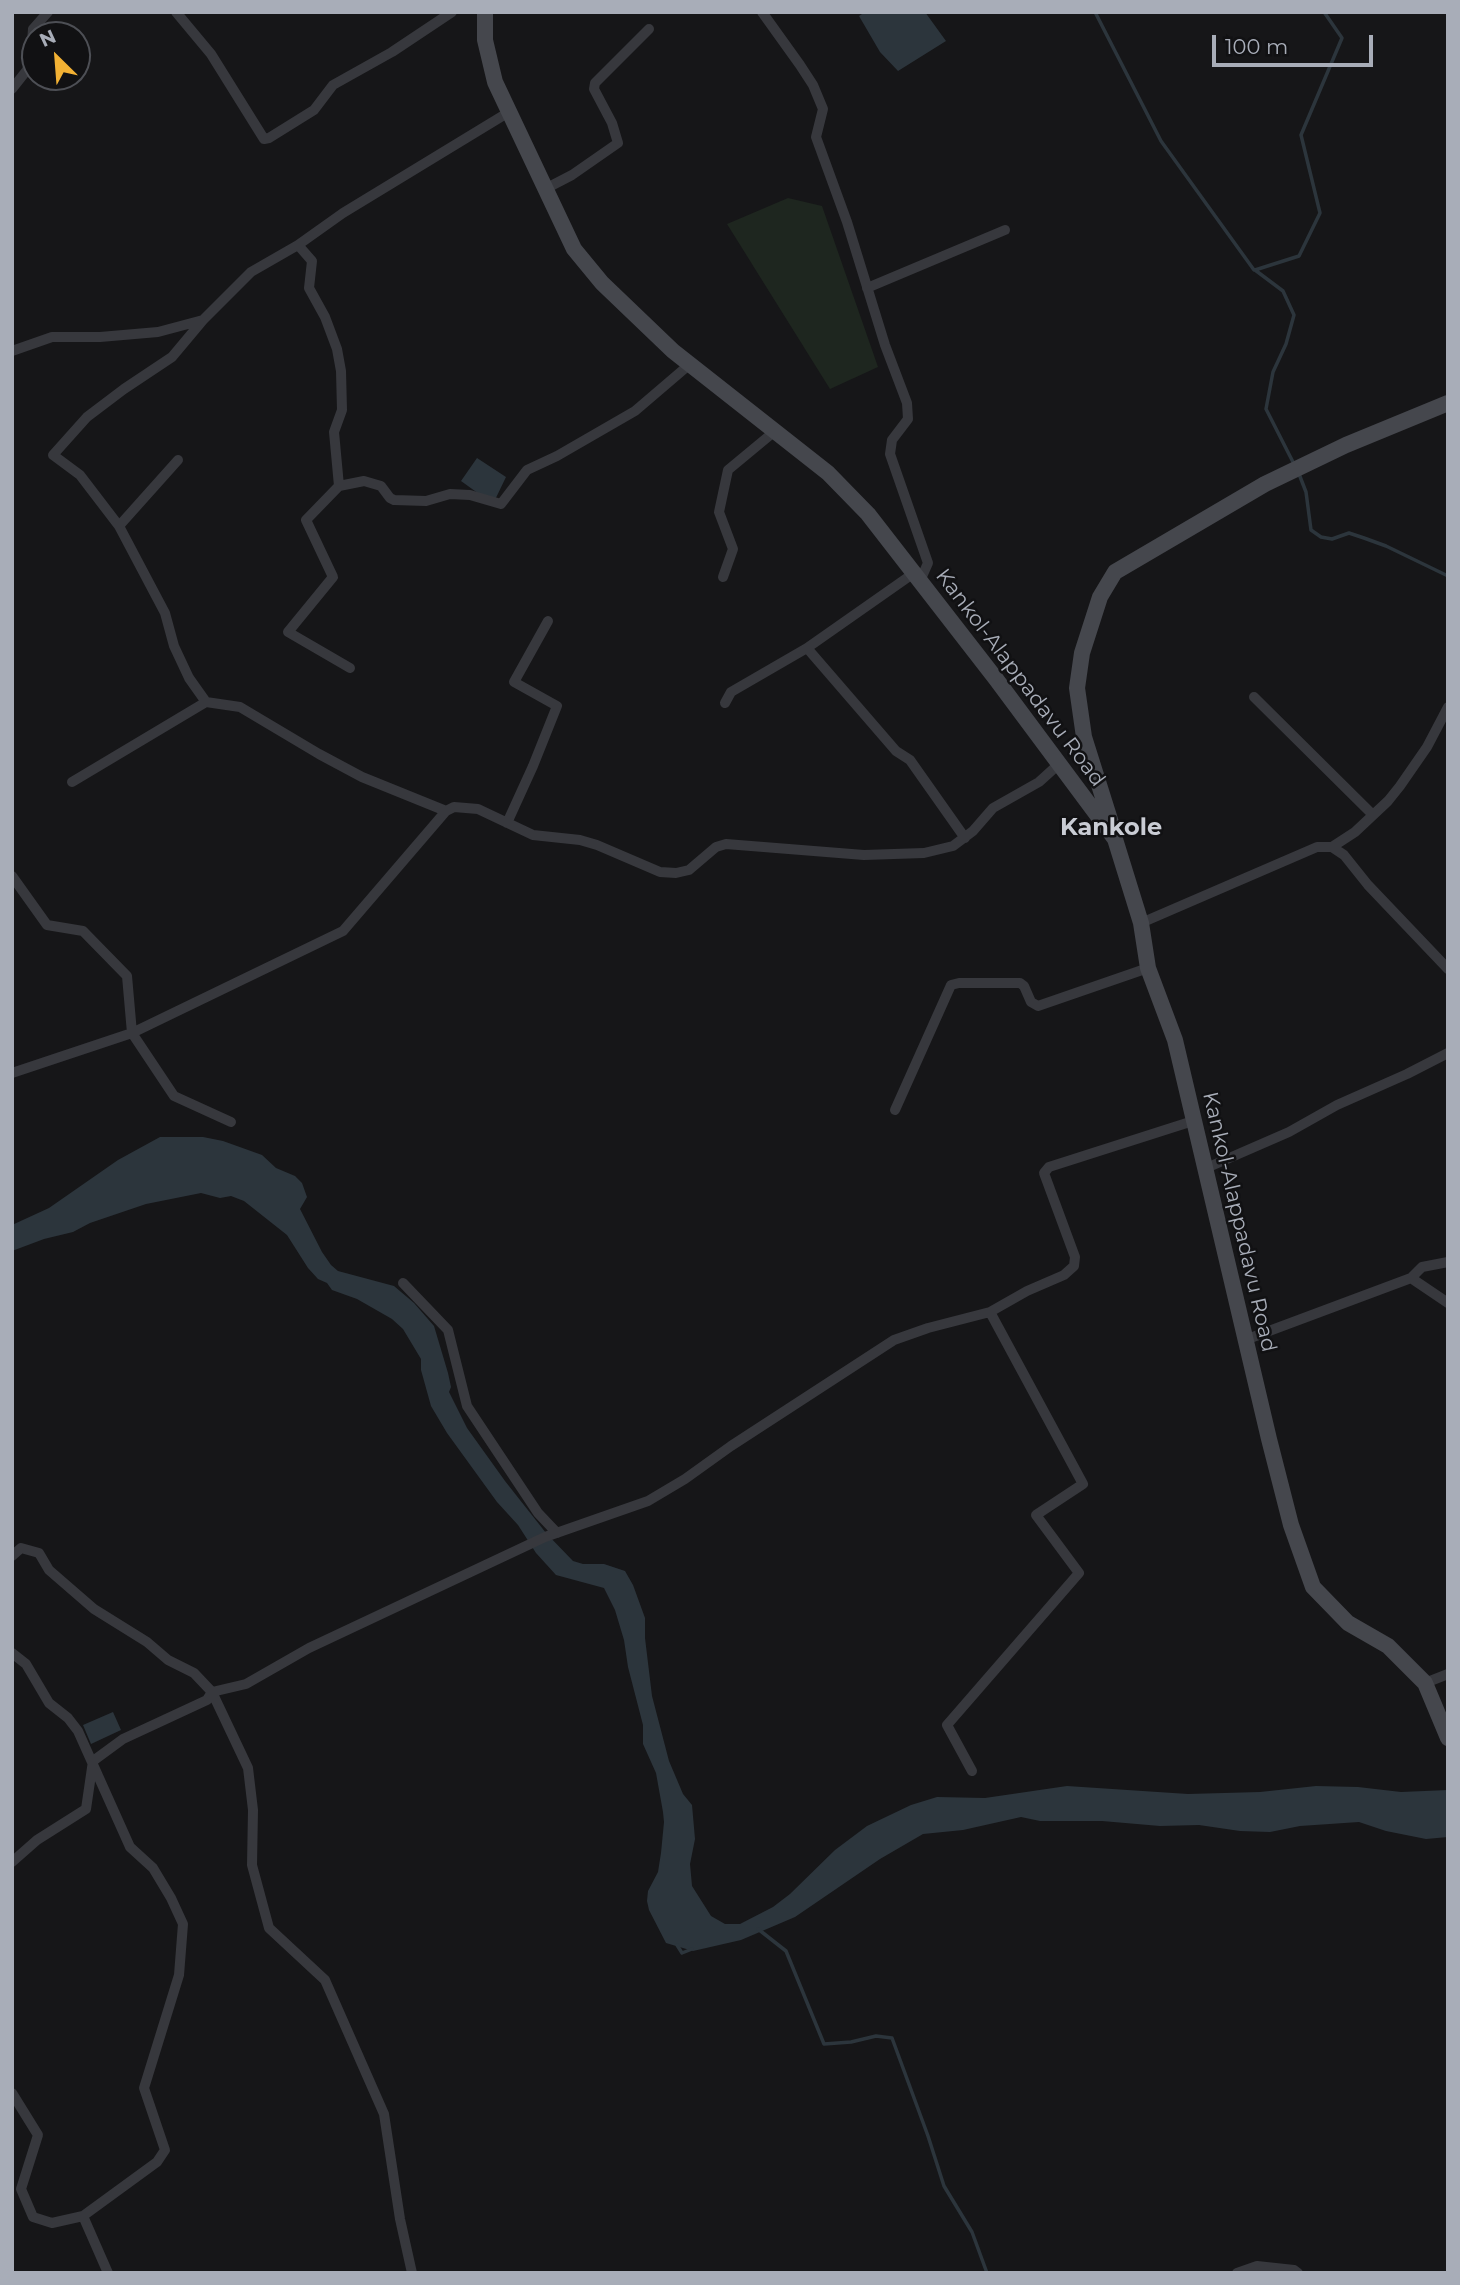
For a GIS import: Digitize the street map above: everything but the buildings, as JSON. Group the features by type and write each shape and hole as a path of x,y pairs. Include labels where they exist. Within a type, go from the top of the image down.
{"main road":[{"name":"Kankol-Alappadavu Road","path":"485,12 485,40 495,82 574,249 602,283 673,351 828,473 868,514 1060,763 1115,839 1141,923 1148,968 1175,1040 1291,1525 1313,1587 1349,1623 1388,1646 1425,1683 1448,1738"},
{"path":"1115,839 1084,737 1077,688 1082,653 1100,597 1115,572 1265,484 1346,445 1448,403"}],"street":[{"path":"12,89 27,70 33,29 48,12"},
{"path":"176,12 211,54 264,139 314,110 333,85 392,52 452,12"},
{"path":"725,704 732,692 807,648 917,577 928,563 890,454 892,440 908,419 907,403 816,137 823,110 813,85 762,12"},
{"path":"545,189 572,175 618,143 612,123 594,89 595,83 649,29"},
{"path":"206,702 189,678 174,646 165,613 119,526 80,475 53,455 87,417 124,388 172,357 251,272 509,112"},
{"path":"867,288 1005,230"},
{"path":"298,245 312,261 309,288 325,317 337,348 341,371 342,410 334,432 339,486"},
{"path":"12,351 52,337 100,337 159,332 204,320"},
{"path":"351,668 288,632 333,578 306,520 339,486 364,481 381,486 394,500 426,501 450,494 470,495 501,504 527,470 635,411 690,364"},
{"path":"723,577 733,549 719,512 728,470 775,431"},
{"path":"119,526 178,460"},
{"path":"507,823 556,706 514,682 548,621"},
{"path":"807,648 895,751 911,760 965,838"},
{"path":"1254,697 1373,815"},
{"path":"72,782 206,702 240,707 362,776 446,811"},
{"path":"1332,848 1355,832 1400,786 1427,747 1448,707"},
{"path":"12,1073 132,1033 344,931 446,811 454,807 478,809 533,835 580,840 660,872 676,873 689,870 716,848 726,844 864,855 924,853 953,846 965,838 993,808 1039,782 1060,763"},
{"path":"1141,923 1318,846 1332,848 1344,855 1368,885 1448,969"},
{"path":"12,876 47,925 83,931 127,976 132,1033 174,1096 232,1122"},
{"path":"895,1110 951,985 1020,983 1031,1002 1038,1006 1148,968"},
{"path":"1204,1169 1289,1132 1337,1105 1448,1053"},
{"path":"12,1862 37,1840 86,1809 93,1761 123,1739 207,1700 212,1692 246,1684 309,1648 540,1539 648,1501 894,1340 990,1312 1027,1291 1064,1275 1074,1266 1075,1257 1044,1172 1049,1167 1193,1121"},
{"path":"1245,1340 1411,1278 1422,1267 1448,1262"},
{"path":"1411,1278 1448,1303"},
{"path":"403,1283 448,1329 467,1406 538,1513 557,1533"},
{"path":"972,1771 947,1725 1079,1573 1036,1515 1083,1484 990,1312"},
{"path":"12,1556 21,1548 40,1553 49,1570 94,1609 147,1642 168,1660 194,1673 212,1692 248,1768 253,1810 252,1865 269,1928 325,1980 384,2114 400,2219 412,2273"},
{"path":"12,1653 26,1664 49,1703 68,1718 78,1731 130,1847 153,1868 183,1924 179,1975 144,2088 165,2150 157,2162 83,2216 52,2223 33,2217 21,2189 38,2135 12,2093"},
{"path":"1425,1683 1448,1674"},
{"path":"83,2216 108,2273"},
{"path":"1237,2273 1257,2266 1294,2270 1298,2273"}],"shaded area":[{"path":"865,12 925,12 946,41 898,71 880,52 859,16"},
{"path":"788,198 822,206 878,367 830,389 727,224"},
{"path":"477,458 506,477 493,504 461,481"},
{"path":"160,1137 203,1137 223,1141 262,1155 276,1168 295,1176 302,1183 307,1197 300,1209 331,1265 338,1271 394,1286 414,1303 434,1326 448,1373 451,1387 449,1392 467,1428 546,1533 573,1561 604,1564 625,1571 645,1618 652,1696 669,1761 683,1794 692,1805 695,1839 690,1864 692,1886 711,1916 725,1924 740,1924 773,1907 835,1850 867,1826 911,1805 937,1797 985,1798 1067,1786 1188,1794 1260,1792 1316,1786 1401,1792 1448,1790 1448,1837 1426,1839 1359,1822 1300,1826 1270,1832 1199,1825 1040,1821 1021,1817 963,1830 923,1834 880,1859 795,1917 741,1940 693,1951 666,1943 647,1901 648,1891 658,1872 663,1812 656,1773 643,1744 643,1725 615,1610 604,1588 556,1575 497,1502 447,1433 431,1406 421,1370 421,1359 403,1329 392,1319 357,1299 332,1290 308,1268 287,1235 244,1201 231,1196 220,1198 201,1193 146,1204 90,1223 73,1232 12,1251 12,1225 49,1208 118,1160"},
{"path":"113,1712 121,1730 91,1744 83,1725"}],"waterway":[{"path":"1095,12 1161,141 1254,270"},
{"path":"1255,270 1299,256 1320,213 1301,135 1342,38 1324,12"},
{"path":"1255,270 1283,291 1294,315 1286,344 1273,372 1266,409 1294,464"},
{"path":"1299,474 1306,492 1311,530 1321,537 1332,539 1349,533 1386,546 1448,576"},
{"path":"758,1929 786,1951 824,2044 851,2042 876,2036 892,2038 944,2186 972,2232 987,2273"},
{"path":"677,1945 682,1953 692,1949"}],"district":[{"name":"Kankole","path":"1111,828"}]}
